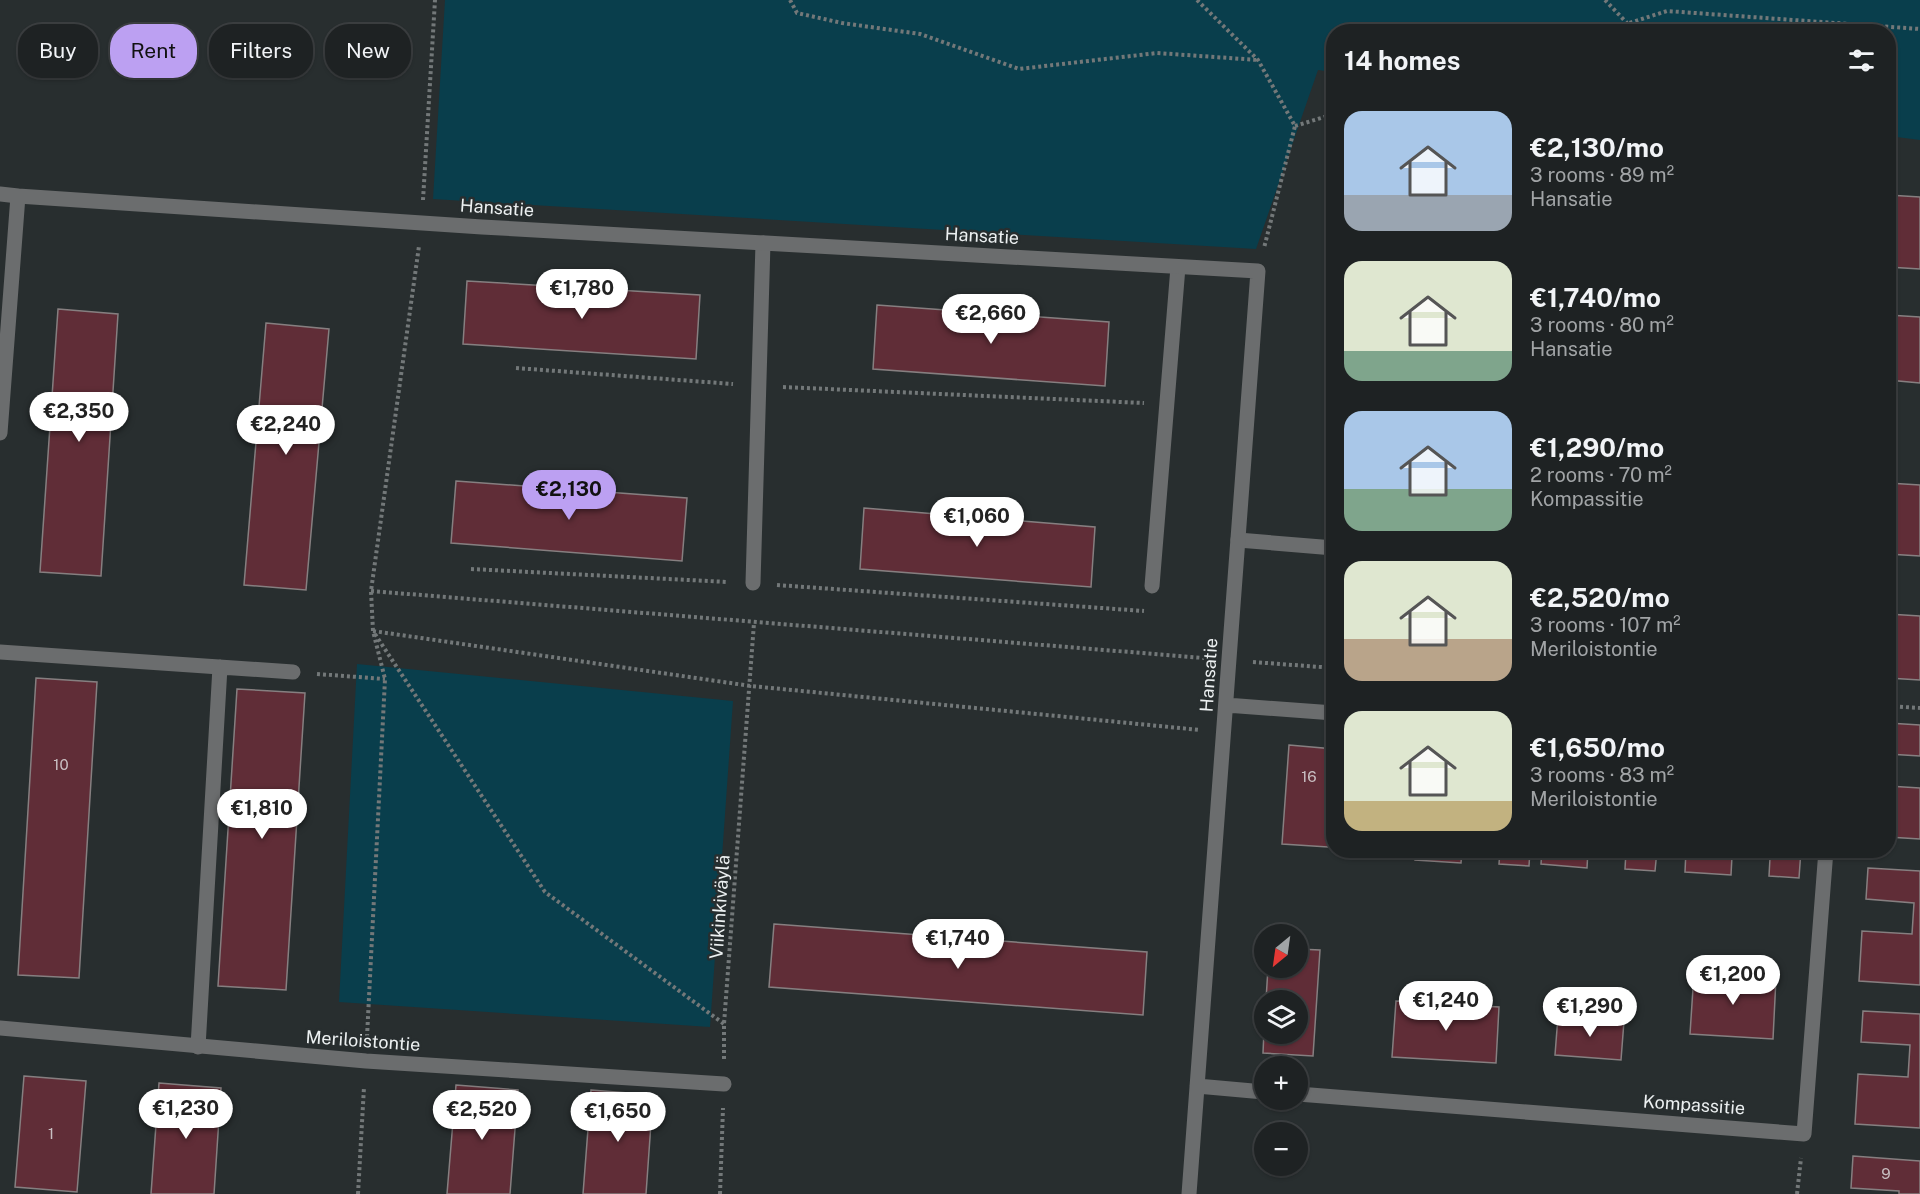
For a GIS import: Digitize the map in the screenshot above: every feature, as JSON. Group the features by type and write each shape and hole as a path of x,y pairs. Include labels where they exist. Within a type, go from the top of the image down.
{"street":[{"name":"Hansatie","path":"0,194 763,243 1258,271 1189,1194"},
{"path":"0,433 18,196"},
{"path":"753,583 763,243"},
{"path":"1152,586 1178,267"},
{"path":"1238,540 1326,547"},
{"path":"0,652 293,672"},
{"path":"198,1047 220,667"},
{"path":"1226,705 1326,712"},
{"path":"1804,1134 1825,858"},
{"name":"Meriloistontie","path":"0,1028 366,1061 724,1084"},
{"path":"1197,1086 1254,1091"},
{"name":"Kompassitie","path":"1308,1095 1804,1134"}],"path":[{"path":"358,1194 385,679 373,631 371,591 422,222 436,0"},
{"path":"790,0 797,13 920,34 1019,69 1157,53 1258,60"},
{"path":"1197,0 1258,60 1295,126 1258,271"},
{"path":"1605,0 1628,23"},
{"path":"1625,24 1667,11 1850,24"},
{"path":"1896,27 1920,29"},
{"path":"1295,126 1326,116"},
{"path":"516,368 759,386 1154,404 1167,401"},
{"path":"471,569 753,583 1151,612 1152,586"},
{"path":"371,591 1326,667"},
{"name":"Viikinkiväylä","path":"720,1194 724,1024 754,623"},
{"path":"373,631 751,686 1224,733"},
{"path":"373,631 545,892 724,1024"},
{"path":"293,672 385,679"},
{"path":"1896,706 1920,708"},
{"path":"1797,1194 1804,1134"}],"shaded area":[{"path":"445,0 1920,0 1920,140 1896,137 1896,24 1326,24 1326,71 1318,70 1256,249 433,199"},
{"path":"357,664 733,701 710,1027 339,1002"}],"building":[{"path":"1896,196 1920,197 1920,269 1896,268"},
{"path":"467,281 700,295 696,359 463,344"},
{"path":"877,305 1109,322 1105,386 873,369"},
{"path":"58,309 118,314 101,576 40,572"},
{"path":"1896,316 1920,317 1920,383 1896,381"},
{"path":"266,323 329,329 306,590 244,585"},
{"path":"456,481 687,498 682,561 451,543"},
{"path":"1896,484 1920,485 1920,556 1896,554"},
{"path":"864,508 1095,527 1091,587 860,569"},
{"path":"1896,614 1920,616 1920,680 1896,678"},
{"path":"36,678 97,682 79,978 18,975"},
{"path":"237,689 305,693 286,990 218,986"},
{"path":"1896,724 1920,725 1920,756 1896,754"},
{"path":"1289,745 1326,748 1326,847 1282,844"},
{"path":"1896,786 1920,788 1920,839 1896,838"},
{"path":"1415,858 1461,858 1461,863 1415,860"},
{"path":"1499,858 1530,858 1529,866 1499,864"},
{"path":"1541,858 1588,858 1587,868 1541,864"},
{"path":"1626,858 1656,858 1655,871 1625,869"},
{"path":"1686,858 1732,858 1731,875 1685,872"},
{"path":"1770,858 1800,858 1799,878 1769,876"},
{"path":"1868,868 1920,871 1920,985 1859,981 1862,931 1912,934 1914,903 1866,899"},
{"path":"774,924 1147,952 1143,1015 769,987"},
{"path":"1308,949 1320,950 1313,1056 1263,1053 1263,1044 1308,1044 1308,990 1267,990 1267,978 1308,978"},
{"path":"1694,973 1776,978 1773,1039 1690,1034"},
{"path":"1396,1001 1499,1007 1496,1063 1392,1057"},
{"path":"1863,1011 1920,1014 1920,1128 1855,1124 1858,1074 1908,1077 1910,1045 1861,1042"},
{"path":"1558,1016 1624,1021 1621,1060 1555,1055"},
{"path":"24,1076 86,1081 77,1192 15,1187"},
{"path":"159,1083 221,1088 214,1194 151,1194"},
{"path":"456,1085 518,1090 510,1194 447,1194"},
{"path":"591,1090 653,1095 646,1194 583,1194"},
{"path":"1853,1156 1920,1161 1920,1194 1899,1194 1899,1191 1851,1188"}]}
